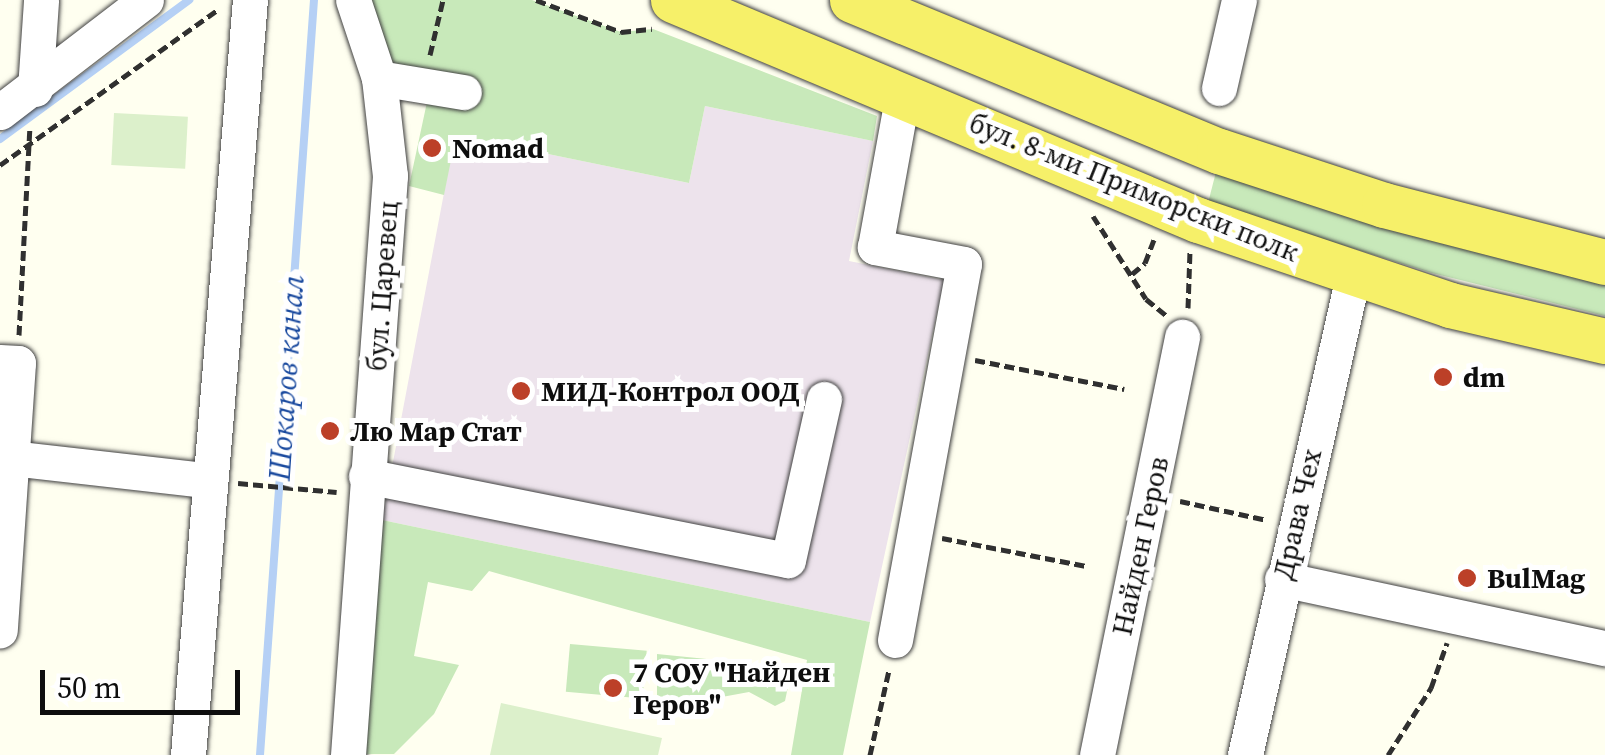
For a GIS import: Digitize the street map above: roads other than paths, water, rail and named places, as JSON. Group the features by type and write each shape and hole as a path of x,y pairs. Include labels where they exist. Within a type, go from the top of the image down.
{"main road":[{"name":"бул. 8-ми Приморски полк","path":"673,0 903,92 1198,220 1450,305 1605,341"},
{"path":"852,0 1219,150 1384,205 1605,262"}],"street":[{"path":"35,90 41,0"},
{"path":"0,112 35,90 146,0"},
{"path":"188,755 216,481 250,0"},
{"name":"бул. Царевец","path":"348,755 365,485 388,249 390,176 378,78 353,0"},
{"path":"1220,88 1239,0"},
{"path":"378,78 464,92"},
{"path":"895,640 964,264 874,247 903,92"},
{"name":"Драва Чех","path":"1245,755 1354,274"},
{"name":"Найден Геров","path":"1097,755 1182,337"},
{"path":"0,630 12,458 9,362"},
{"path":"365,485 788,560 824,398"},
{"path":"12,458 216,481"},
{"path":"1282,579 1605,648"}],"waterway":[{"path":"0,139 189,0"},
{"name":"Шокаров канал","path":"260,755 314,0"}],"place":[{"name":"Nomad","path":"432,148"},
{"name":"dm","path":"1443,377"},
{"name":"МИД-Контрол ООД","path":"521,391"},
{"name":"Лю Мар Стат","path":"330,431"},
{"name":"BulMag","path":"1467,578"},
{"name":"7 СОУ \"Найден Геров\"","path":"613,688"}]}
